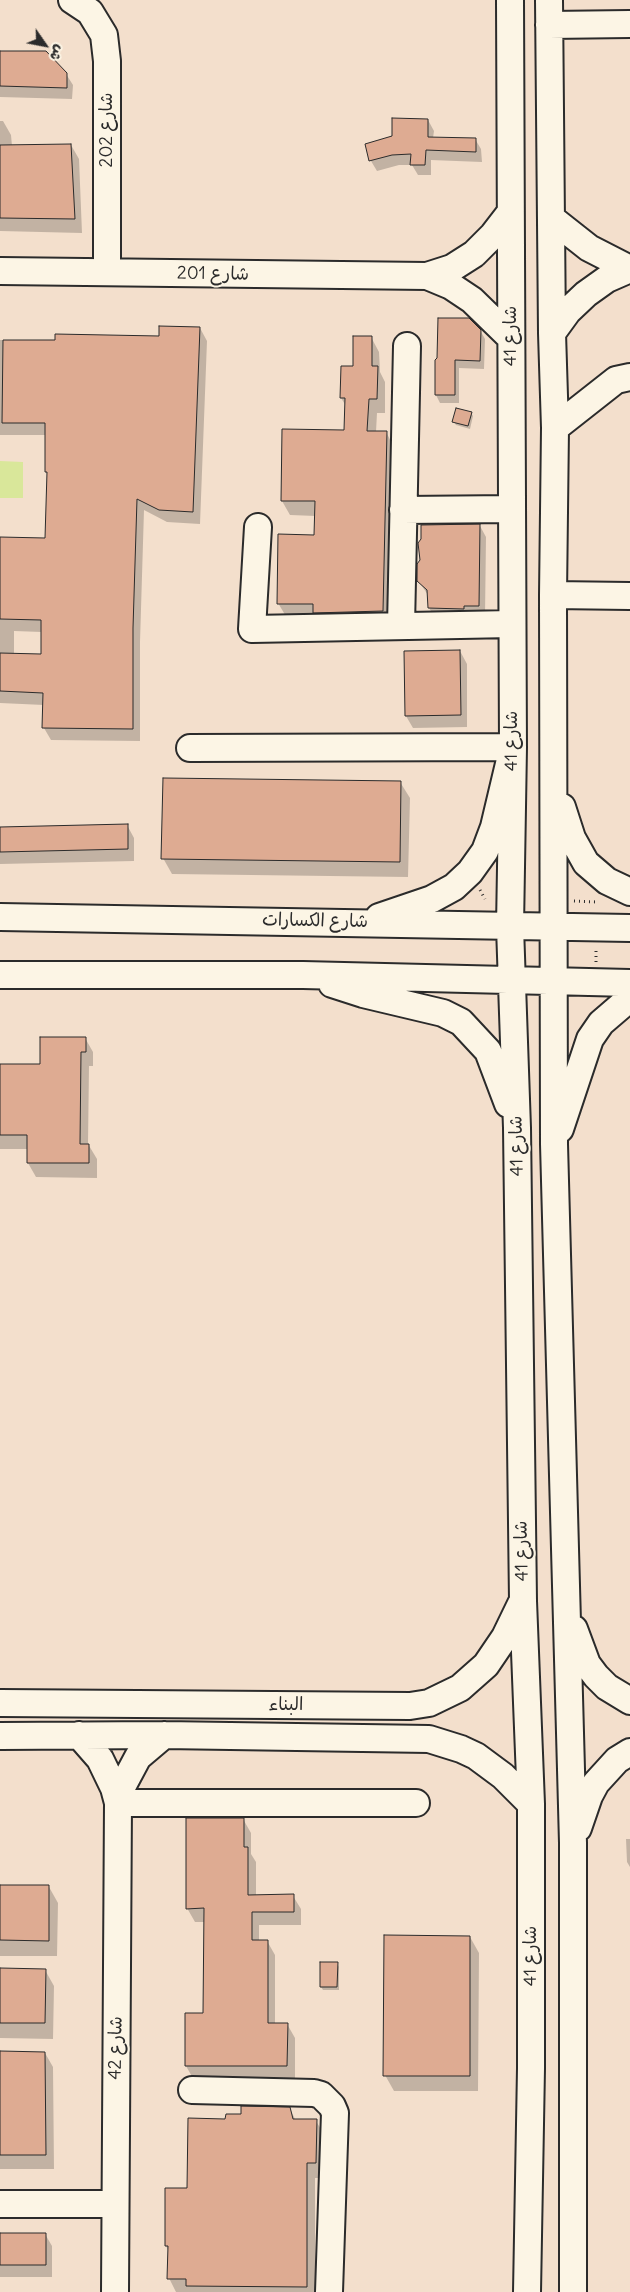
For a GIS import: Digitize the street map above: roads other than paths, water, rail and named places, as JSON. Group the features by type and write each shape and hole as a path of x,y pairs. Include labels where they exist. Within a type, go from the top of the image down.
{"street":[{"name":"شارع 202","path":"72,0 90,12 104,35 108,61 107,272"},
{"name":"شارع 41","path":"510,0 513,747 510,927 517,1128 523,1601 531,1804 531,2068 527,2292"},
{"path":"573,2292 572,1843 554,1144 552,595 555,428 552,332 549,13 630,24"},
{"name":"شارع 201","path":"0,271 427,276 452,268 474,254 510,214"},
{"path":"551,218 588,248 630,269"},
{"path":"552,332 568,311 586,294 607,280 630,269"},
{"name":"شارع 201","path":"427,276 451,286 472,300 511,338"},
{"path":"401,626 407,346"},
{"path":"555,428 616,380 630,378"},
{"path":"404,510 512,509"},
{"path":"258,527 252,628 512,624"},
{"path":"552,595 630,596"},
{"path":"190,748 513,747 494,827 485,851 470,872 454,887 432,899 364,922"},
{"path":"554,785 572,838 586,862 607,882 630,892"},
{"name":"شارع الكسارات","path":"0,917 630,928"},
{"path":"0,975 303,975 630,983"},
{"path":"303,975 363,994 443,1013 461,1022 488,1051 517,1128"},
{"path":"554,1144 571,1102 590,1039 601,1023 630,998"},
{"name":"البناء","path":"0,1703 410,1706 429,1703 460,1688 486,1665 505,1637 523,1601"},
{"path":"566,1610 587,1664 608,1687 630,1700"},
{"name":"شارع 42","path":"79,1735 100,1759 114,1788 118,1803 115,2292"},
{"name":"البناء","path":"0,1736 164,1735 412,1737 428,1739 461,1749 476,1756 503,1776 531,1804"},
{"name":"شارع 42","path":"118,1803 126,1779 138,1757 164,1735"},
{"path":"572,1843 589,1796 596,1783 617,1760 630,1752"},
{"path":"118,1803 416,1803"},
{"path":"192,2090 314,2093 321,2095 332,2106 335,2113 329,2292"},
{"path":"0,2204 115,2204"}]}
